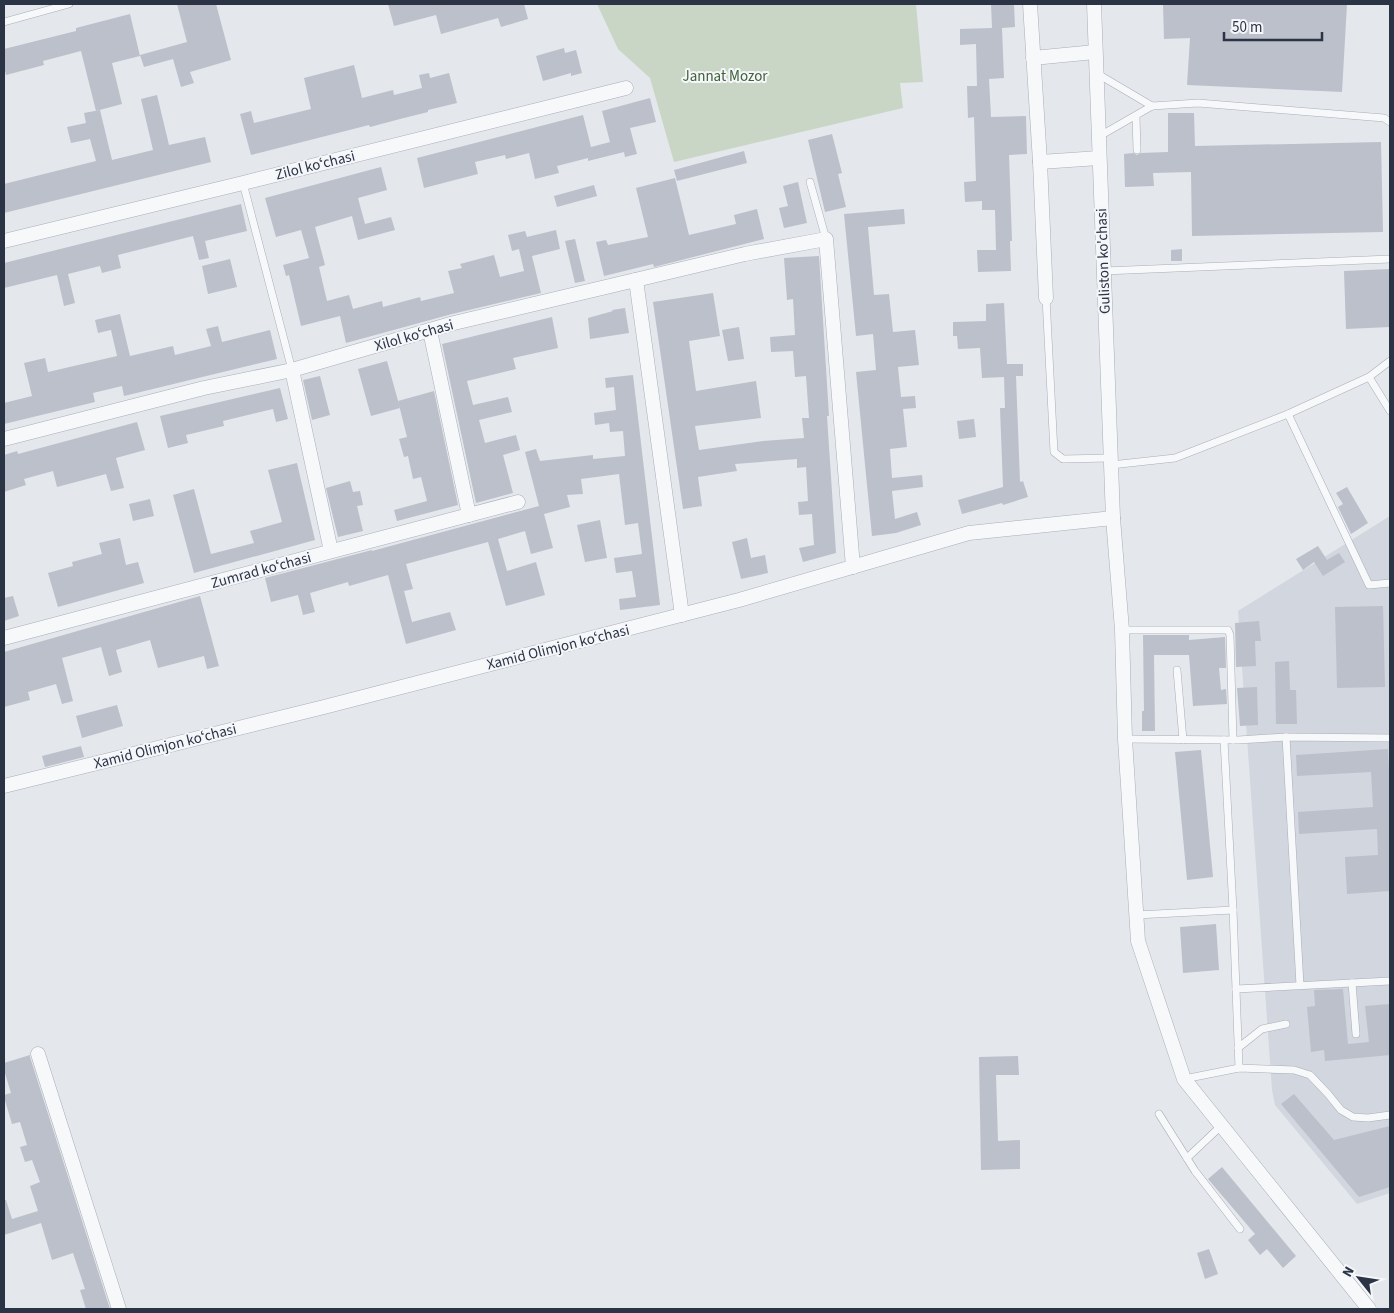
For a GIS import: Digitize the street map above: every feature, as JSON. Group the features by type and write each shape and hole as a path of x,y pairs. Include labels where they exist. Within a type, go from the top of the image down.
{"street":[{"path":"1030,4 1046,298"},
{"name":"Guliston ko'chasi","path":"1094,4 1113,518 1122,630 1125,739 1138,941 1184,1079 1368,1309"},
{"path":"1033,58 1095,52"},
{"name":"Zilol koʻchasi","path":"4,241 626,88"},
{"path":"1040,162 1099,158"},
{"path":"826,239 853,567"},
{"name":"Xilol koʻchasi","path":"4,439 204,388 292,370 464,321 746,254 826,239"},
{"path":"636,280 682,615"},
{"path":"430,330 469,515"},
{"path":"292,370 331,551"},
{"name":"Zumrad koʻchasi","path":"4,638 518,502"},
{"name":"Xamid Olimjon koʻchasi","path":"4,786 324,707 682,615 969,533 1113,518"},
{"path":"38,1054 118,1309"}],"lane":[{"path":"4,22 69,4"},
{"path":"1096,72 1152,106"},
{"path":"1098,137 1152,106 1198,103 1384,118 1390,122"},
{"path":"1136,116 1137,150"},
{"path":"810,182 826,239"},
{"path":"243,183 292,370"},
{"path":"1104,271 1390,260"},
{"path":"1046,298 1054,452 1064,459 1111,462 1175,458 1288,414 1369,377 1390,361"},
{"path":"1369,377 1390,411"},
{"path":"1288,414 1369,584 1390,583"},
{"path":"1122,630 1228,630 1230,635 1233,740"},
{"path":"1177,670 1183,740"},
{"path":"1286,737 1300,985"},
{"path":"1125,739 1390,738"},
{"path":"1224,740 1239,1068"},
{"path":"1136,915 1233,910"},
{"path":"1236,989 1390,981"},
{"path":"1352,983 1356,1034"},
{"path":"1238,1048 1262,1029 1286,1024"},
{"path":"1184,1079 1239,1068 1294,1070 1310,1075 1341,1110 1353,1117 1368,1118 1390,1115"},
{"path":"1159,1114 1195,1171 1240,1229"},
{"path":"1187,1158 1221,1126"}],"shaded area":[{"path":"1390,516 1390,1193 1357,1204 1275,1105 1272,1090 1238,611"}],"green space":[{"name":"Jannat Mozor","path":"597,4 916,4 923,82 900,83 903,108 674,162 650,78 618,49"}],"building":[{"path":"177,4 216,4 231,60 190,72 194,83 181,87 173,59 144,67 140,55 187,42"},
{"path":"388,4 524,4 528,19 501,27 498,18 441,34 436,15 394,26"},
{"path":"991,4 1014,4 1015,27 1002,28 1004,78 989,79 991,117 1026,116 1027,154 1009,155 1012,241 1010,241 1011,271 978,272 977,250 996,250 995,210 982,210 982,201 965,202 964,182 976,181 974,117 968,118 967,86 977,86 976,44 960,45 960,29 992,28"},
{"path":"1163,4 1347,4 1342,92 1187,85 1190,38 1164,39"},
{"path":"130,14 140,56 112,63 122,104 96,111 81,51 43,61 44,65 6,75 4,49 76,31 76,28"},
{"path":"564,48 565,53 576,50 582,73 571,76 571,73 543,81 536,56"},
{"path":"354,65 362,98 393,90 394,95 422,88 419,75 429,73 430,78 449,73 457,103 370,127 369,125 251,155 240,114 251,111 254,123 311,109 304,78"},
{"path":"157,95 169,145 205,137 211,162 4,213 4,184 96,161 90,139 71,143 67,127 86,123 84,113 100,110 112,160 153,150 141,99"},
{"path":"650,98 656,122 630,128 637,154 625,157 624,152 588,161 588,158 557,166 559,173 535,179 529,153 506,159 505,155 475,162 478,174 424,188 417,158 583,115 591,147 610,142 602,111"},
{"path":"1168,113 1194,113 1195,146 1381,142 1383,232 1192,236 1191,172 1153,173 1154,186 1125,187 1124,154 1133,153 1137,155 1141,153 1168,152"},
{"path":"832,134 842,173 838,174 846,207 825,212 808,140"},
{"path":"744,151 747,163 677,181 674,170"},
{"path":"381,167 387,190 358,198 365,224 391,217 395,230 358,240 352,216 315,227 325,265 319,267 327,301 349,295 353,309 382,301 383,307 420,297 421,301 454,293 448,271 462,268 460,264 494,255 500,277 524,271 519,249 512,251 508,235 525,231 527,237 556,230 560,249 532,256 541,293 452,314 346,343 340,316 301,326 289,275 286,276 283,265 309,258 301,230 276,237 265,198"},
{"path":"675,178 689,235 736,224 734,215 757,209 764,239 654,267 653,264 604,276 596,242 606,240 608,245 648,237 636,188"},
{"path":"798,182 807,223 784,228 779,208 788,206 783,186"},
{"path":"594,185 597,196 557,207 554,196"},
{"path":"241,204 247,231 205,241 209,258 199,260 193,236 118,255 121,268 102,273 100,266 68,274 75,303 64,306 57,275 4,288 4,263"},
{"path":"904,209 905,224 868,227 874,295 889,294 893,332 915,330 919,365 898,367 901,397 915,396 916,408 903,409 907,447 890,449 892,478 922,475 923,487 892,491 895,519 917,512 921,525 896,533 872,536 856,372 876,370 873,334 856,336 844,214"},
{"path":"575,239 585,281 575,283 565,241"},
{"path":"1182,249 1182,261 1171,261 1171,250"},
{"path":"819,256 836,553 803,562 799,548 814,545 812,514 799,515 798,502 808,501 806,467 797,468 797,459 735,464 737,471 698,477 702,506 683,509 653,302 713,293 720,336 689,341 696,391 756,381 761,418 695,426 699,450 763,441 804,438 802,418 809,418 806,376 795,377 793,351 771,352 770,337 795,335 793,299 787,300 784,258"},
{"path":"230,259 237,287 208,294 202,266"},
{"path":"1390,269 1390,327 1346,329 1344,271"},
{"path":"1004,303 1007,364 1023,364 1023,376 1016,376 1020,482 1023,481 1028,497 1003,505 1002,503 962,514 958,500 1003,487 1000,408 1005,408 1004,377 982,378 980,348 958,349 957,336 953,336 953,322 986,321 986,304"},
{"path":"625,308 629,333 590,339 588,318"},
{"path":"120,314 130,356 173,346 175,355 211,346 206,329 218,326 222,342 270,330 277,359 124,396 122,386 93,393 95,402 4,424 4,403 32,396 24,363 45,358 48,372 117,356 111,330 98,333 95,320"},
{"path":"552,317 558,348 513,358 516,369 467,381 473,405 508,397 512,412 479,420 485,443 516,435 520,450 503,455 513,493 476,503 442,344"},
{"path":"739,327 744,359 728,361 722,330"},
{"path":"387,361 400,408 371,416 358,369"},
{"path":"633,375 660,605 620,610 619,599 636,597 632,571 616,573 614,558 642,554 638,523 625,525 619,474 581,479 583,494 567,495 570,507 544,514 553,548 531,554 525,531 498,539 507,571 536,562 545,595 506,606 488,542 406,564 413,589 404,591 412,622 450,612 456,630 406,644 388,575 349,586 348,582 310,593 315,612 303,615 298,595 271,602 265,578 539,506 525,452 536,449 540,461 593,455 593,459 625,456 623,431 610,432 609,423 595,425 594,413 616,410 614,387 606,388 605,378"},
{"path":"320,376 330,415 312,420 303,380"},
{"path":"280,388 288,419 276,422 273,409 223,421 224,426 186,435 188,443 168,448 160,416"},
{"path":"434,391 458,505 397,521 394,510 427,501 421,477 413,479 408,456 404,457 399,439 407,437 398,401"},
{"path":"974,419 976,437 959,439 957,421"},
{"path":"137,422 145,450 116,458 124,488 111,491 106,474 57,487 53,471 24,479 26,485 4,492 4,455 17,451 18,454"},
{"path":"297,463 315,540 194,573 173,495 194,489 211,554 254,543 250,531 282,522 268,470"},
{"path":"350,481 353,492 360,491 363,505 357,506 363,531 338,537 326,488"},
{"path":"1347,487 1368,523 1351,534 1338,507 1343,504 1336,493"},
{"path":"150,499 154,516 133,521 129,504"},
{"path":"600,520 607,558 585,562 577,525"},
{"path":"120,538 126,565 138,562 144,583 58,607 48,573 73,566 72,562 102,554 99,543"},
{"path":"747,538 751,558 765,555 768,573 741,579 732,542"},
{"path":"1318,546 1327,560 1339,553 1345,562 1323,576 1314,562 1303,570 1296,559"},
{"path":"13,596 19,616 4,621 4,598"},
{"path":"200,596 219,666 207,669 204,656 158,668 150,640 116,650 122,672 109,676 101,647 62,658 73,701 62,704 56,684 28,692 30,700 4,707 4,652"},
{"path":"1383,606 1385,687 1337,688 1335,607"},
{"path":"1259,621 1261,641 1255,641 1256,666 1236,667 1235,623"},
{"path":"1143,635 1189,635 1189,640 1225,637 1226,668 1219,668 1221,690 1226,689 1227,704 1193,706 1189,655 1154,655 1155,731 1142,731 1142,711 1144,711"},
{"path":"1289,661 1290,690 1296,690 1297,724 1276,724 1275,662"},
{"path":"1257,687 1258,725 1240,726 1237,688"},
{"path":"117,705 123,726 82,738 76,716"},
{"path":"81,746 84,757 45,767 42,756"},
{"path":"1388,749 1390,891 1347,894 1345,857 1378,855 1377,829 1299,834 1298,812 1373,807 1371,772 1297,776 1296,755"},
{"path":"1201,750 1213,877 1187,880 1175,752"},
{"path":"1216,924 1219,970 1183,973 1180,927"},
{"path":"1343,989 1348,1044 1369,1042 1365,1006 1390,1004 1390,1055 1325,1061 1324,1050 1311,1052 1307,1007 1315,1006 1314,990"},
{"path":"30,1055 110,1309 86,1309 80,1290 85,1289 73,1253 52,1260 41,1223 4,1235 4,1200 6,1200 12,1219 38,1211 30,1186 40,1182 32,1160 25,1162 20,1147 27,1145 20,1122 12,1124 4,1097 4,1095 11,1093 4,1070 4,1063"},
{"path":"1018,1056 1019,1075 996,1075 998,1141 1020,1140 1020,1169 981,1170 979,1057"},
{"path":"1294,1094 1334,1140 1390,1126 1390,1187 1359,1197 1281,1104"},
{"path":"1222,1167 1296,1256 1283,1268 1267,1249 1260,1255 1248,1240 1255,1234 1208,1179"},
{"path":"1209,1249 1218,1274 1205,1279 1197,1253"}]}
